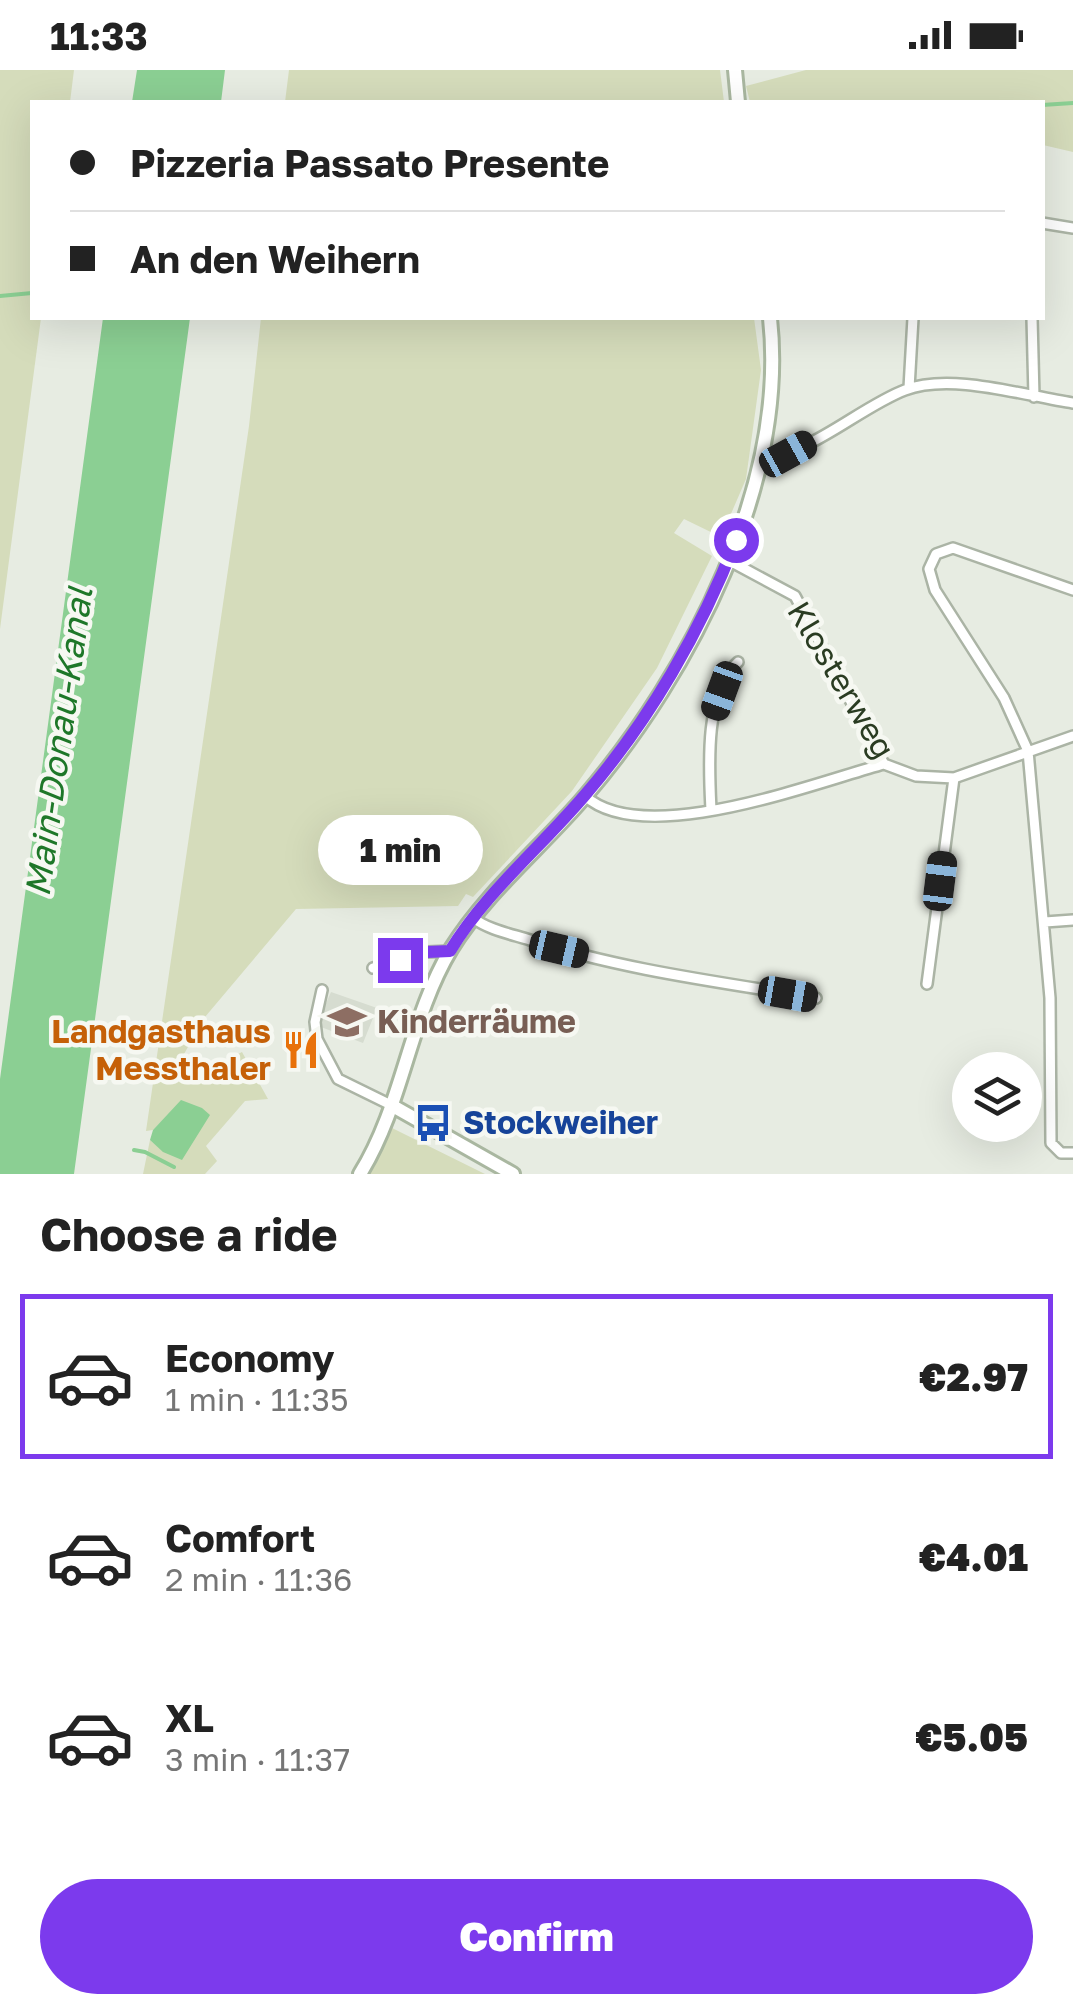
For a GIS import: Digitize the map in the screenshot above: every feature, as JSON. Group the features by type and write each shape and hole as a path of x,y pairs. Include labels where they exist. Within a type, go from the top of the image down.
{"main road":[{"path":"735,70 738,100"},
{"path":"360,1174 450,951 473,918 585,796 625,744 697,627 728,560 760,458 772,378 770,320"},
{"path":"391,1105 513,1174"}],"street":[{"path":"1045,223 1073,228"},
{"path":"909,388 913,320"},
{"path":"1032,320 1034,396"},
{"path":"760,458 788,454 909,388 973,386 1073,403"},
{"path":"1073,590 953,548 936,554 929,569 935,590 1004,698 1028,751 1050,998 1051,1142 1061,1152 1073,1153"},
{"name":"Klosterweg","path":"728,560 796,596 884,764 916,776 954,778 1073,736"},
{"path":"711,810 708,750 712,718 730,669 738,662"},
{"path":"585,796 600,807 634,817 664,818 711,810 884,764"},
{"path":"927,984 954,778"},
{"path":"473,918 498,930 577,954 682,977 816,998"},
{"path":"1044,922 1073,920"},
{"path":"373,968 427,952 450,951"},
{"path":"322,990 315,1022 317,1039 338,1079 391,1105"}],"shaded area":[{"path":"0,70 74,70 70,100 30,100 30,320 41,320 0,629"},
{"path":"289,70 720,70 724,100 285,100"},
{"path":"806,70 1073,70 1073,152 1045,145 1045,100 750,100 746,86"},
{"path":"261,320 754,320 761,370 746,479 721,537 684,519 674,533 712,556 657,668 572,791 473,897 466,894 458,906 296,909 205,1017 180,1061 196,1075 242,1052 268,1099 245,1101 206,1146 217,1161 205,1174 143,1174 150,1140 164,1152 181,1101 153,1130 146,1131 249,426"},
{"name":"Kinderräume","path":"331,992 377,1008 363,1043 321,1027 321,1015"},
{"path":"390,1127 485,1174 365,1174"}],"water":[{"path":"137,70 225,70 221,100 132,100"},
{"name":"Main-Donau-Kanal","path":"103,320 190,320 74,1174 0,1174 0,1079"},
{"path":"181,1100 210,1115 182,1160 163,1152 150,1140 153,1130"}],"waterway":[{"path":"1045,105 1073,103"},
{"path":"0,296 30,293"},
{"path":"134,1150 174,1167"}],"place":[{"name":"Kinderräume","path":"347,1022"},
{"name":"Landgasthaus Messthaler","path":"301,1050"},
{"name":"Stockweiher","path":"433,1123"}],"route":[{"path":"400,960 427,952 450,951 480,909 600,778 683,652 736,540"}]}
